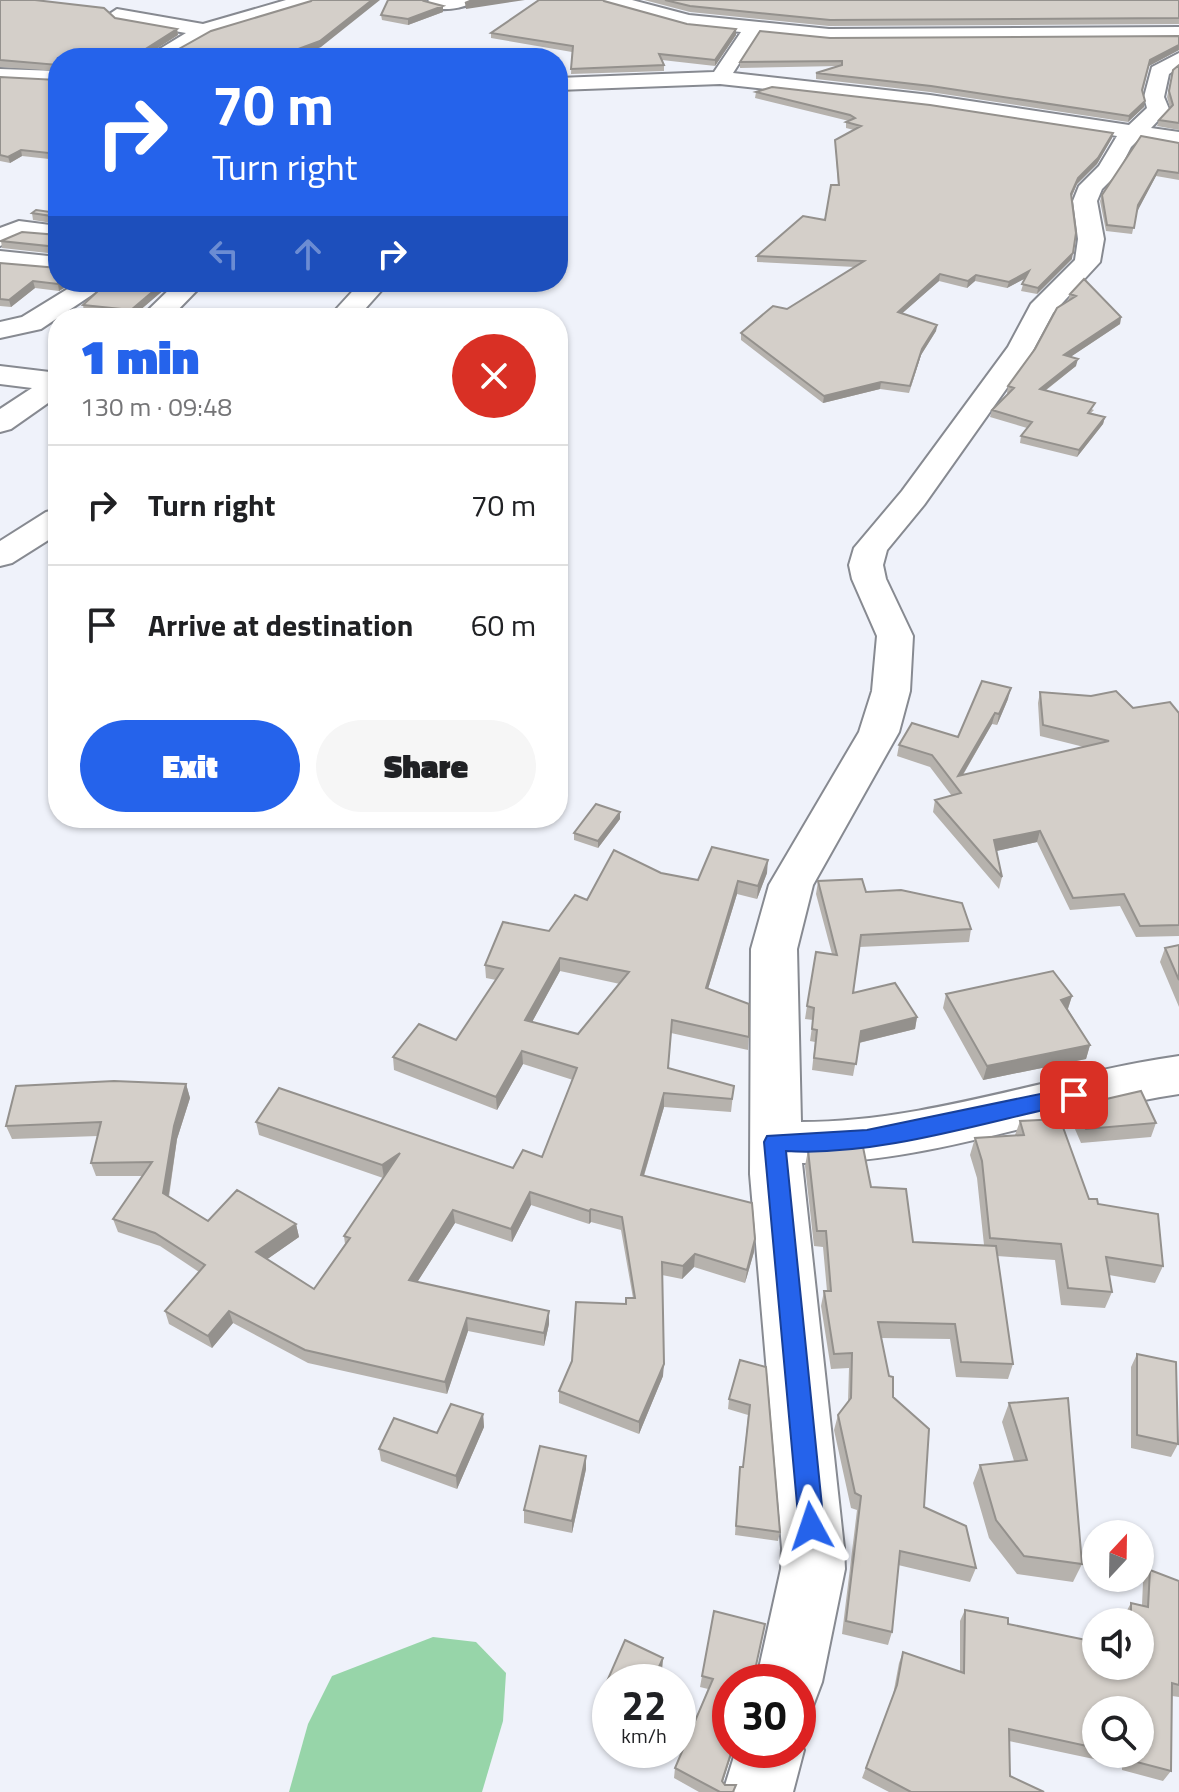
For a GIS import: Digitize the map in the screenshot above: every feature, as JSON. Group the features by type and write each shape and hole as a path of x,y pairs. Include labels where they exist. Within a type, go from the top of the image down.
{"street":[{"path":"173,48 207,29 305,0"},
{"path":"435,4 467,0"},
{"path":"611,0 673,19 747,31 829,35 1179,33"},
{"path":"720,78 762,7"},
{"path":"702,23 725,8"},
{"path":"829,35 851,12"},
{"path":"117,15 207,29 265,34"},
{"path":"793,1664 813,1569 813,1548 774,1142 774,949 791,885 879,732 891,691 895,636 869,579 866,565 871,548 931,473 1021,348 1041,310 1087,262 1091,239 1085,201 1091,186 1109,169 1121,144 1158,109 1154,97 1159,71 1179,59"},
{"path":"0,75 48,77"},
{"path":"568,84 720,78 930,101 1179,139"},
{"path":"0,238 19,228 48,232"},
{"path":"0,259 48,264"},
{"path":"0,290 48,264"},
{"path":"56,308 82,292"},
{"path":"165,308 181,292"},
{"path":"351,308 367,292"},
{"path":"0,330 31,323 48,313"},
{"path":"31,323 48,360"},
{"path":"0,375 48,380"},
{"path":"0,423 48,388"},
{"path":"0,556 48,525"},
{"path":"774,1142 811,1144 867,1139 1179,1075"},
{"path":"758,1792 765,1768"}],"green space":[{"path":"433,1637 476,1642 506,1673 503,1721 482,1792 289,1792 308,1724 332,1676"}],"building":[{"path":"0,0 35,0 104,8 115,18 177,29 147,48 48,48 48,64 0,60"},
{"path":"312,0 372,0 320,41 301,48 181,48 211,31"},
{"path":"388,0 425,0 443,6 408,19 381,15"},
{"path":"539,0 603,0 687,24 736,29 715,60 659,54 664,65 571,69 573,46 491,33"},
{"path":"665,0 1179,0 1179,18 830,20 690,6"},
{"path":"760,31 830,38 1179,36 1179,45 1150,60 1142,90 1145,101 1129,116 931,86 816,73 842,65 842,61 740,62"},
{"path":"1179,65 1179,123 1159,120 1173,105 1169,91 1173,70"},
{"path":"0,77 48,80 48,153 21,150 8,157 0,155"},
{"path":"772,87 930,105 1113,133 1098,158 1078,178 1071,194 1076,233 1073,253 1038,288 1022,284 1029,271 1009,282 976,275 968,281 940,274 898,312 937,325 922,349 910,386 881,382 824,396 741,333 773,306 787,309 864,261 757,256 803,216 825,220 831,185 839,185 835,140 861,126 846,122 855,118 850,115 756,92"},
{"path":"1141,136 1179,143 1179,173 1158,170 1138,205 1134,228 1107,225 1102,195"},
{"path":"36,210 48,212 48,215 32,213"},
{"path":"22,232 48,234 48,246 1,241"},
{"path":"0,263 48,267 48,283 33,281 9,300 0,299"},
{"path":"1084,279 1121,317 1064,355 1078,359 1040,389 1095,403 1088,413 1105,417 1079,450 1021,436 1032,422 992,410 1014,388 1008,386 1035,349 1057,308 1076,296 1070,294"},
{"path":"97,292 152,292 133,308 83,305"},
{"path":"982,681 1011,688 999,714 995,713 958,776 1109,741 1043,725 1040,692 1091,696 1116,691 1133,708 1170,702 1179,713 1179,925 1140,926 1124,894 1073,898 1040,831 994,840 1002,877 935,800 961,793 932,755 899,745 912,723 958,737"},
{"path":"596,804 620,812 598,841 574,833"},
{"path":"712,847 768,860 758,886 738,881 706,988 749,1004 749,1037 672,1020 668,1068 734,1086 732,1099 664,1093 641,1175 752,1203 755,1239 747,1270 695,1254 683,1266 662,1262 664,1364 639,1422 559,1391 572,1361 576,1302 626,1304 626,1298 635,1298 622,1217 589,1211 530,1192 511,1229 453,1210 409,1280 549,1311 544,1333 467,1318 445,1382 305,1350 229,1311 208,1336 165,1311 205,1265 155,1233 113,1219 152,1162 91,1163 101,1122 6,1126 16,1086 114,1081 186,1084 174,1126 163,1193 208,1221 237,1190 296,1224 256,1252 314,1289 350,1238 344,1236 400,1153 382,1165 256,1122 279,1088 513,1168 523,1150 542,1157 577,1068 522,1051 496,1097 393,1057 419,1024 456,1040 503,969 485,965 503,922 549,931 575,895 587,900 614,850 661,873 698,880","holes":["560,958 629,972 578,1034 525,1020"]},
{"path":"862,879 866,892 901,890 962,903 971,929 861,935 853,993 895,983 917,1017 861,1031 856,1064 814,1058 817,1030 812,1029 814,1008 807,1006 816,952 837,955 818,881"},
{"path":"1179,945 1179,980 1165,948"},
{"path":"1053,971 1072,996 1061,1000 1090,1045 987,1066 946,994"},
{"path":"1141,1091 1156,1123 1086,1129 1076,1106"},
{"path":"1060,1119 1089,1199 1097,1199 1098,1204 1158,1214 1163,1266 1106,1257 1112,1292 1068,1288 1061,1244 990,1238 982,1161 975,1138 1024,1135 1020,1121"},
{"path":"863,1147 871,1187 906,1189 913,1242 996,1246 1013,1364 961,1362 955,1324 878,1322 889,1376 893,1377 893,1397 929,1429 924,1507 966,1526 976,1568 900,1551 892,1632 846,1621 861,1496 855,1493 838,1415 851,1398 852,1353 834,1354 824,1291 831,1291 826,1231 817,1231 808,1150"},
{"path":"1137,1354 1176,1362 1178,1444 1137,1435"},
{"path":"740,1360 766,1367 780,1532 736,1526 740,1467 743,1467 750,1405 729,1399"},
{"path":"1068,1398 1082,1564 1024,1556 996,1520 980,1465 1027,1460 1009,1403"},
{"path":"451,1404 483,1414 456,1476 379,1449 394,1418 437,1433"},
{"path":"540,1446 586,1456 572,1521 524,1510"},
{"path":"1154,1572 1179,1581 1179,1685 1172,1683 1171,1771 1154,1767 1154,1696 1082,1696 1082,1745 1009,1729 1010,1776 1044,1792 911,1792 866,1768 897,1685 903,1652 964,1673 965,1610 1008,1618 1008,1624 1082,1639 1082,1680 1154,1680 1154,1608 1131,1608 1131,1603 1148,1607 1149,1592 1154,1592"},
{"path":"714,1611 765,1624 756,1664 712,1664 712,1679 702,1676"},
{"path":"625,1640 663,1658 660,1664 615,1664"},
{"path":"712,1681 712,1768 726,1768 722,1781 725,1785 736,1785 733,1792 720,1792 675,1768 696,1768 696,1719"}],"route":[{"path":"811,1526 774,1142 811,1144 867,1139 1074,1095"}]}
